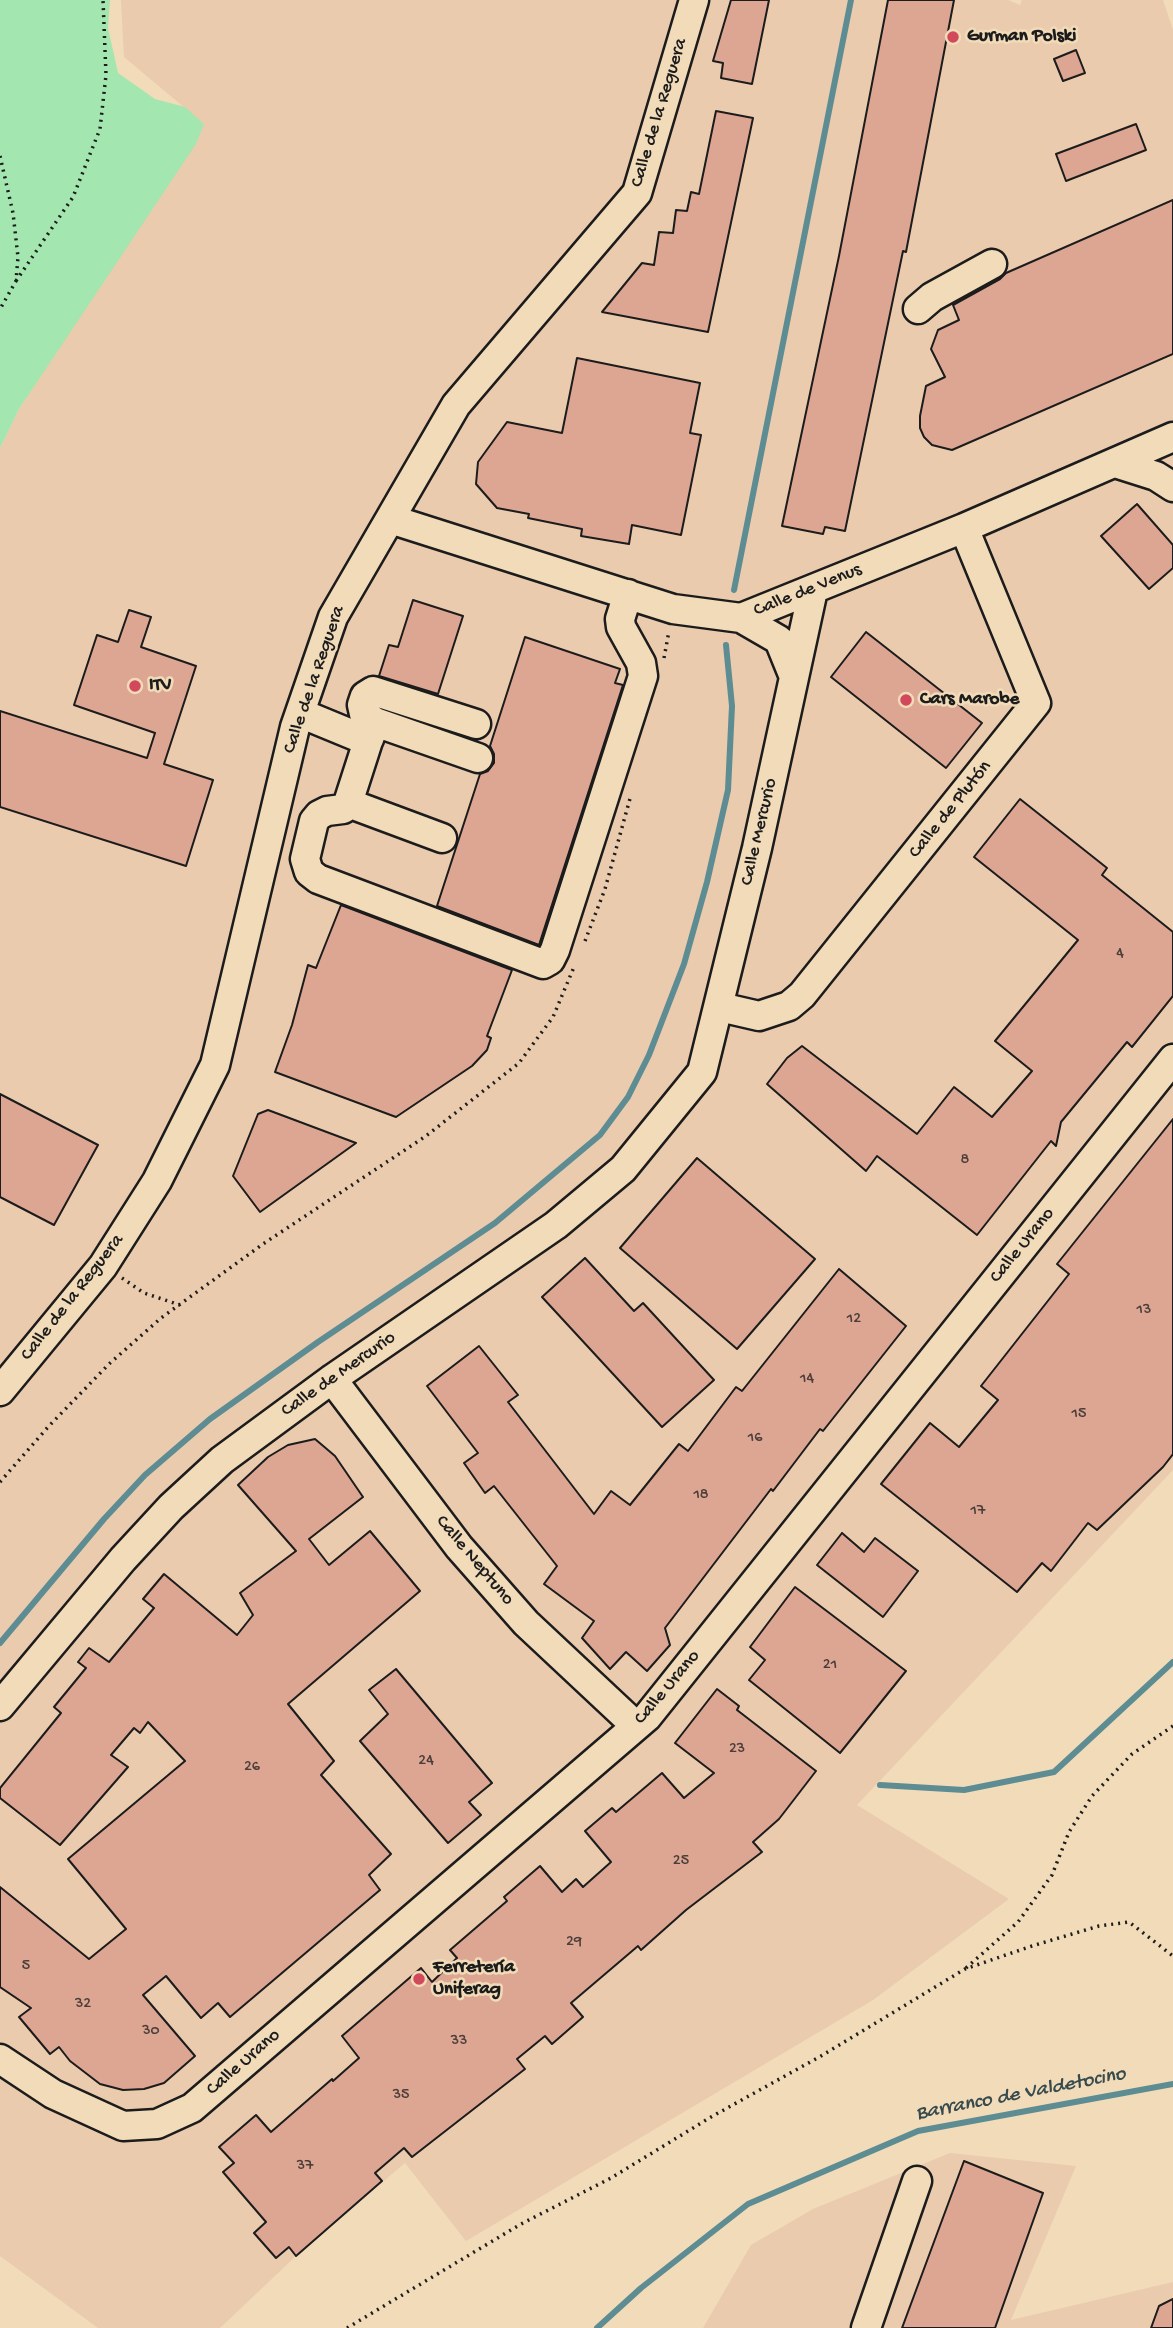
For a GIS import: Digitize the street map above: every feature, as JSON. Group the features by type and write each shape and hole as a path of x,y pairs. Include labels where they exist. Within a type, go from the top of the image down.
{"street":[{"name":"Calle de la Reguera","path":"0,1391 103,1266 157,1181 215,1065 300,713 334,617 456,405 637,193 694,0"},
{"path":"918,309 932,297 992,264"},
{"name":"Calle de Venus","path":"390,519 673,608 741,618 964,528 1173,437"},
{"path":"1115,463 1156,476 1173,487"},
{"name":"Calle de Plutón","path":"720,1007 759,1016 789,1006 802,995 1036,703 964,528"},
{"name":"Calle Mercurio","path":"702,1072 720,1007 813,590"},
{"path":"476,724 373,691 365,696 362,705 371,732 348,803 343,809 327,811 313,821 305,859 309,872 318,880 543,964 550,960 555,950 643,676 641,663 621,627 620,619 628,594"},
{"path":"741,618 779,640 794,677"},
{"path":"300,713 478,758"},
{"path":"348,803 442,838"},
{"name":"Calle Urano","path":"0,2059 53,2094 123,2126 157,2124 192,2108 636,1726 664,1695 1173,1059"},
{"name":"Calle de Mercurio","path":"0,1706 123,1559 171,1507 222,1460 332,1379 566,1217 623,1169 702,1072"},
{"name":"Calle Neptuno","path":"332,1379 459,1547 526,1623 636,1726"},
{"path":"866,2328 917,2181"}],"path":[{"path":"0,309 73,197 100,129 106,75 103,0"},
{"path":"0,156 13,213 18,257 16,281"},
{"path":"663,662 673,608"},
{"path":"580,951 605,889 633,788"},
{"path":"0,1482 109,1364 161,1318 263,1244 426,1136 519,1063 553,1017 576,963"},
{"path":"103,1266 144,1293 180,1305"},
{"path":"347,2328 521,2224 611,2178 965,1969 1018,1922 1052,1875 1069,1832 1091,1797 1132,1754 1173,1726"},
{"path":"965,1969 1098,1926 1129,1922 1173,1956"}],"shaded area":[{"path":"121,0 1008,0 1020,5 1022,0 1163,0 1173,30 1173,1470 857,1805 1009,1899 873,2000 466,2241 405,2163 296,2256 220,2328 98,2328 0,2256 0,448 19,409 204,124 124,57"},
{"path":"950,2153 1076,2166 1011,2320 1173,2282 1173,2328 703,2328 751,2245 813,2209"}],"green space":[{"path":"0,0 110,0 108,28 118,73 155,99 185,107 204,124 196,144 19,409 0,448"}],"building":[{"path":"731,0 769,0 752,84 721,78 723,63 713,61"},
{"path":"888,0 954,0 906,252 903,251 845,531 825,527 823,534 782,526 839,256"},
{"path":"1076,50 1085,73 1063,81 1054,59"},
{"path":"716,111 753,118 708,332 602,312 642,263 654,265 659,232 673,233 676,210 687,211 691,192 699,194"},
{"path":"1136,124 1146,150 1066,181 1056,154"},
{"path":"1173,200 1173,354 952,450 932,445 924,437 920,428 920,416 926,386 945,377 931,349 938,330 959,320 953,305 1006,273"},
{"path":"577,358 700,383 690,433 701,435 681,535 632,525 629,544 581,536 582,529 528,518 529,514 497,508 476,484 478,462 507,422 562,433"},
{"path":"1137,504 1173,545 1173,568 1149,589 1101,536"},
{"path":"413,600 463,616 438,694 379,676 389,645 398,647"},
{"path":"129,610 151,617 141,647 196,666 164,764 213,780 186,866 0,807 0,711 147,758 155,733 74,705 97,635 118,642"},
{"name":"Cars Marobe","path":"866,632 982,723 946,768 831,677"},
{"path":"525,637 620,669 615,683 623,685 539,945 437,906 480,774 488,771 494,763 490,746"},
{"path":"1020,799 1107,868 1102,875 1173,932 1173,996 1132,1047 1127,1042 1061,1122 1056,1146 1051,1141 977,1235 877,1156 866,1171 767,1084 787,1058 802,1046 917,1134 954,1087 992,1117 1032,1071 995,1041 1078,940 974,857"},
{"path":"341,905 512,970 487,1036 491,1038 487,1050 472,1066 396,1117 275,1072 292,1025 308,965 316,968"},
{"path":"0,1094 98,1145 54,1225 0,1197"},
{"path":"268,1110 356,1143 260,1212 233,1176 258,1114"},
{"path":"1173,1119 1173,1454 1163,1467 1097,1530 1088,1523 1051,1571 1042,1563 1017,1592 881,1484 930,1423 959,1447 998,1400 981,1386 1069,1274 1057,1264"},
{"path":"697,1158 815,1259 737,1349 620,1248"},
{"path":"585,1258 634,1311 643,1303 714,1380 662,1427 542,1297"},
{"path":"839,1269 906,1326 823,1431 820,1429 773,1491 771,1489 665,1628 670,1645 647,1671 626,1652 610,1669 582,1638 594,1621 544,1584 557,1566 494,1486 485,1493 464,1463 478,1453 427,1386 479,1346 518,1395 508,1402 594,1514 611,1491 630,1505 679,1444 688,1451 736,1387 742,1391"},
{"path":"315,1439 335,1456 363,1497 309,1539 329,1565 370,1531 420,1591 288,1704 334,1761 321,1775 391,1854 369,1875 380,1890 230,2017 218,2003 201,2018 166,1976 143,1995 195,2056 164,2083 144,2089 123,2090 100,2084 70,2061 59,2047 50,2054 19,2017 31,2008 0,1987 0,1887 89,1959 126,1929 68,1859 185,1761 148,1722 140,1733 134,1728 111,1755 128,1767 60,1845 0,1798 0,1788 61,1713 54,1707 86,1668 78,1662 89,1648 109,1662 154,1608 143,1599 164,1574 237,1635 253,1615 240,1593 296,1551 238,1485 268,1457 288,1445"},
{"path":"842,1533 864,1552 875,1538 918,1571 883,1617 817,1565"},
{"path":"795,1587 906,1671 840,1753 749,1680 765,1660 750,1647"},
{"path":"396,1669 492,1783 469,1802 481,1815 448,1843 360,1741 388,1714 369,1690"},
{"path":"717,1689 739,1706 737,1710 816,1771 779,1819 753,1842 762,1852 686,1910 641,1950 638,1946 571,2003 583,2017 552,2044 545,2036 517,2059 525,2069 412,2157 404,2148 375,2173 382,2181 296,2256 289,2247 276,2258 254,2233 266,2222 223,2172 234,2163 219,2147 256,2115 271,2132 332,2079 333,2081 359,2058 342,2036 421,1968 432,1982 457,1958 450,1950 507,1901 504,1897 540,1866 562,1892 576,1879 583,1887 611,1862 585,1831 612,1808 616,1812 662,1773 684,1798 714,1773 675,1743"},
{"path":"964,2161 1043,2193 995,2328 902,2328"},
{"path":"1173,2299 1173,2328 1151,2328 1159,2306"}],"waterway":[{"path":"734,590 851,0"},
{"path":"0,1643 104,1519 145,1475 210,1419 318,1342 495,1223 600,1135 628,1097 649,1055 684,964 707,882 728,790 732,706 726,645"},
{"path":"880,1785 964,1790 1054,1772 1173,1662"},
{"name":"Barranco de Valdetocino","path":"597,2328 641,2288 748,2204 918,2131 1173,2084"}],"place":[{"name":"Gurman Polski","path":"953,37"},
{"name":"ITV","path":"135,686"},
{"name":"Cars Marobe","path":"906,700"},
{"name":"Ferretería Uniferag","path":"419,1979"}]}
